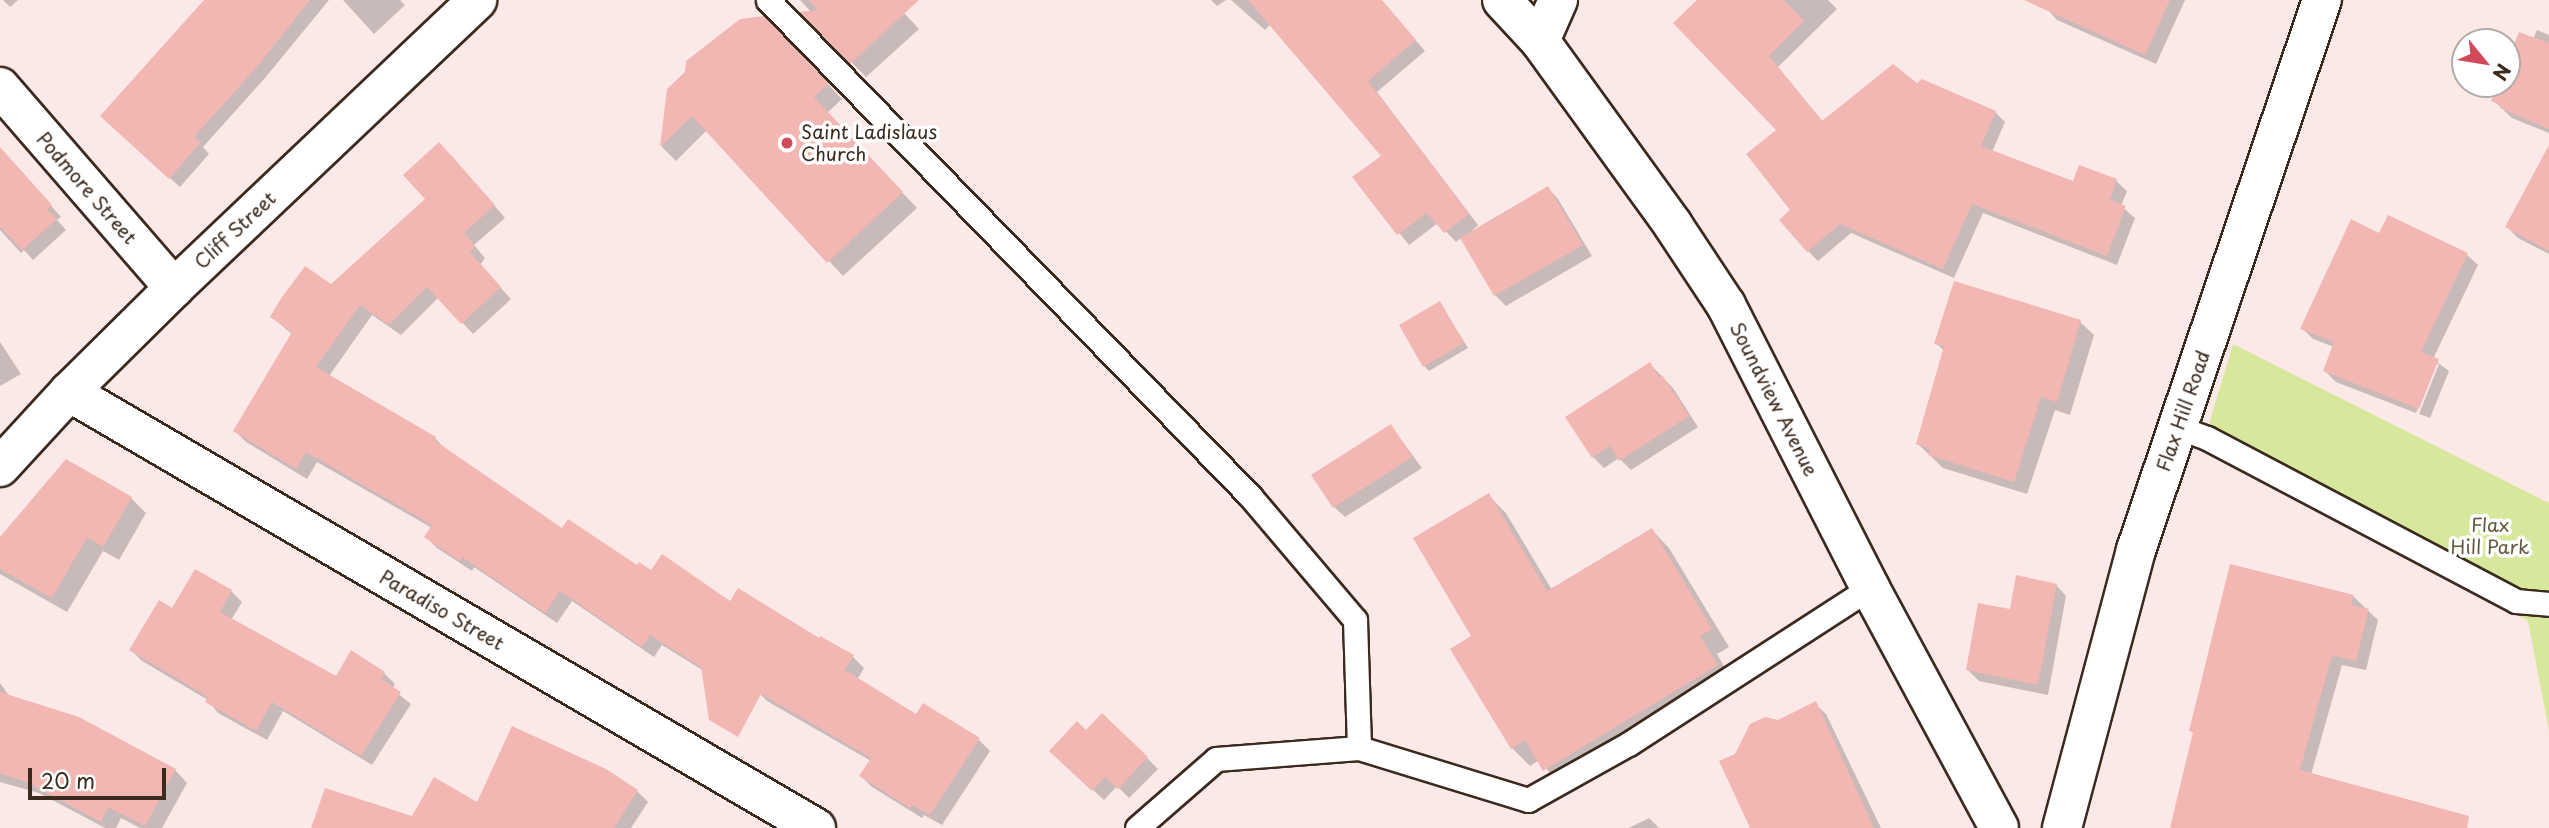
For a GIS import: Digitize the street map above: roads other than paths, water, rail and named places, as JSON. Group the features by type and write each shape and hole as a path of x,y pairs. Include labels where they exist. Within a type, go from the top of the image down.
{"street":[{"name":"Cliff Street","path":"0,467 69,392 174,288 477,0"},
{"name":"Soundview Avenue","path":"1502,0 1540,41 1674,225 1726,305 1870,588 1999,828"},
{"path":"1540,41 1558,0"},
{"name":"Flax Hill Road","path":"2062,828 2136,550 2322,0"},
{"name":"Podmore Street","path":"0,87 174,288"},
{"name":"Paradiso Street","path":"69,392 816,828"}],"lane":[{"path":"768,0 1250,496 1355,620 1359,748"},
{"path":"2178,427 2207,438 2516,601 2549,604"},
{"path":"1137,828 1216,759 1359,748 1528,800 1630,743 1870,588"}],"place":[{"name":"Saint Ladislaus Church","path":"787,143"}],"park label":[{"name":"Flax Hill Park","path":"2490,536"}]}
